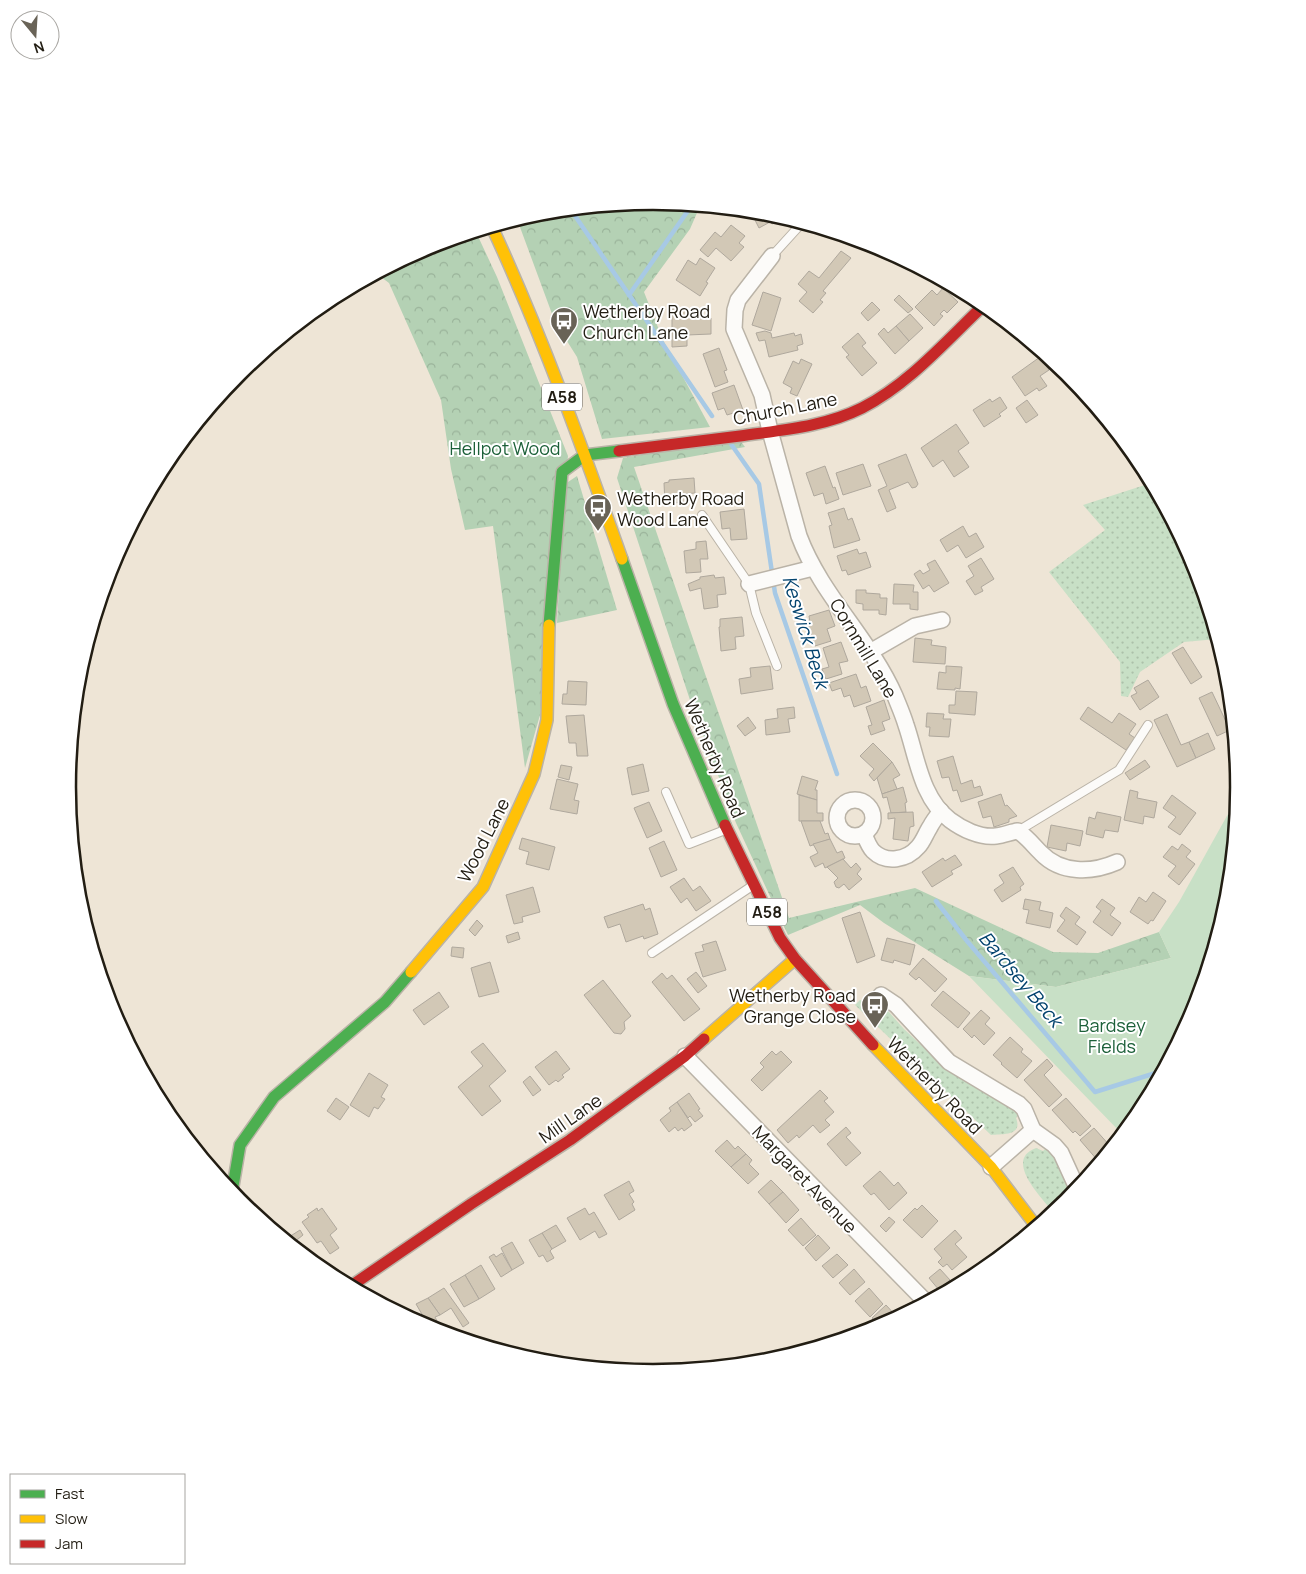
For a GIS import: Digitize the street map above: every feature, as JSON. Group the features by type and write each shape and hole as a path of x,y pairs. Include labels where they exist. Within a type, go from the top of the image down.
{"street":[{"name":"Wetherby Road","path":"495,233 533,322 585,455 673,704 727,829 780,938 795,959 855,1027 991,1167 1033,1221"},
{"name":"Cornmill Lane","path":"772,256 738,300 733,319 737,339 762,395 770,431 805,552 870,652 894,694 906,725 923,782 941,811 950,820 973,833 990,836 1018,831"},
{"name":"Church Lane","path":"585,455 770,431 832,420 862,408 887,392 919,366 978,311"},
{"name":"Wood Lane","path":"234,1183 240,1145 274,1097 385,1002 483,887 534,774 547,720 548,632 562,472 585,455"},
{"path":"749,584 814,568"},
{"path":"870,652 906,630 924,623 942,620"},
{"path":"864,834 872,850 881,856 891,859 902,858 912,854 920,846 930,826 941,811"},
{"path":"1018,831 1029,838 1041,853 1072,869 1090,870 1117,862"},
{"name":"Mill Lane","path":"358,1282 471,1204 570,1140 685,1056 795,959"},
{"path":"881,995 896,1005 949,1062 1019,1104 1024,1109 1032,1130 1050,1141 1061,1153 1074,1181"},
{"name":"Margaret Avenue","path":"685,1056 921,1297"},
{"path":"991,1167 1032,1130"}],"lane":[{"path":"772,256 797,229"},
{"path":"702,515 749,584 764,635 777,666"},
{"name":"Cornmill Lane","path":"1018,831 1120,770 1148,725"},
{"path":"666,792 689,844 727,829"},
{"path":"652,953 754,885"}],"green space":[{"path":"615,211 698,212 690,229 644,292 663,340 710,427 602,439 577,357 555,322 520,226 540,221"},
{"name":"Hellpot Wood","path":"479,238 497,277 568,456 540,715 525,768 493,526 465,530 451,469 441,400 389,283 383,278 432,254"},
{"path":"739,439 745,447 634,467 789,918 915,888 1053,952 1098,953 1159,932 1171,958 1056,987 969,976 884,923 860,905 788,935 736,823 690,700 617,478 623,458"},
{"path":"577,476 617,610 557,623 565,484"},
{"path":"1144,485 1170,532 1186,566 1210,640 1184,642 1140,672 1128,697 1121,696 1120,662 1049,572 1105,530 1083,505"},
{"name":"Bardsey Fields","path":"1229,812 1225,862 1219,900 1199,972 1186,1008 1170,1042 1133,1107 1117,1129 969,976 1056,987 1171,958 1159,932 1179,902"},
{"path":"860,1000 888,1011 941,1064 1019,1114 1016,1118 1017,1128 1011,1133 991,1135 855,1005"},
{"path":"1036,1148 1043,1151 1046,1148 1055,1159 1069,1186 1049,1207 1034,1189 1024,1170 1023,1161 1027,1154"}],"building":[{"path":"755,219 770,222 759,228"},
{"path":"731,225 745,236 739,243 744,247 731,261 716,248 708,257 700,250 715,232 721,237"},
{"path":"841,251 851,258 823,291 826,293 820,300 823,302 813,313 799,301 807,292 798,284 809,271 819,278"},
{"path":"700,258 715,268 700,296 676,280 688,260 696,265"},
{"path":"942,289 958,302 947,313 944,310 940,314 943,316 934,326 915,307 932,290 937,295"},
{"path":"763,292 781,298 771,331 752,325"},
{"path":"899,295 913,309 908,313 894,300"},
{"path":"872,302 880,310 868,321 861,313"},
{"path":"672,309 695,309 695,318 711,318 711,334 687,335 687,346 672,347"},
{"path":"910,314 923,328 909,341 896,326"},
{"path":"896,326 909,341 895,354 878,334 884,328 888,333"},
{"path":"765,331 771,333 772,338 794,333 795,336 801,334 803,344 797,346 798,350 769,357 765,340 759,341 756,333"},
{"path":"858,333 866,343 862,346 877,363 862,376 846,357 849,355 842,347"},
{"path":"719,348 727,370 724,371 728,382 715,387 703,354"},
{"path":"1038,358 1049,370 1040,376 1047,386 1039,391 1037,388 1025,396 1012,377"},
{"path":"801,359 812,364 797,396 790,393 792,388 783,383 793,361 799,364"},
{"path":"734,385 743,410 727,415 724,408 718,410 712,393"},
{"path":"1000,397 1007,408 999,414 1001,416 984,427 973,410 990,399 992,402"},
{"path":"1027,400 1038,415 1026,423 1016,408"},
{"path":"956,424 969,443 958,451 969,467 954,477 943,460 933,467 921,448"},
{"path":"906,454 918,484 912,488 908,482 889,490 896,508 887,512 878,490 887,486 878,465"},
{"path":"863,464 871,486 843,495 836,473"},
{"path":"825,466 839,499 826,504 823,493 814,496 806,473"},
{"path":"694,478 695,493 683,494 683,502 665,504 664,483 669,482 669,480"},
{"path":"844,508 848,520 852,518 860,540 834,548 829,526 832,525 828,513"},
{"path":"744,509 747,539 731,540 730,528 722,529 720,512"},
{"path":"963,526 969,537 976,533 984,547 966,558 958,545 947,552 940,540"},
{"path":"706,541 708,559 700,559 701,572 686,573 684,551 696,549 696,542"},
{"path":"857,549 859,554 866,552 871,567 848,575 846,570 842,571 837,556"},
{"path":"981,558 994,579 981,587 983,591 975,595 966,581 974,576 968,566"},
{"path":"935,560 949,583 934,592 929,585 923,589 914,574 920,570 923,574 930,570 927,564"},
{"path":"714,575 715,578 724,577 726,594 717,595 718,607 704,609 701,588 690,591 688,584 700,579 700,577"},
{"path":"894,584 914,585 913,592 918,592 918,610 910,609 910,604 893,604"},
{"path":"856,590 866,590 866,593 880,594 880,598 887,598 886,615 879,614 879,610 863,610 863,604 856,603"},
{"path":"829,610 835,626 827,629 831,641 815,646 808,623 810,622 809,616"},
{"path":"742,617 744,636 735,637 736,649 721,651 720,619"},
{"path":"915,638 932,640 931,645 946,647 945,664 913,662"},
{"path":"841,642 848,661 839,663 842,674 826,679 822,669 829,667 823,648"},
{"path":"1183,647 1202,677 1191,684 1172,653"},
{"path":"770,666 773,689 741,694 739,679 751,677 750,668"},
{"path":"946,666 962,667 960,689 937,689 939,672 946,673"},
{"path":"856,674 861,688 866,686 871,701 854,707 850,695 844,697 841,688 832,691 829,683"},
{"path":"1148,680 1159,697 1140,710 1131,696 1137,693 1134,688"},
{"path":"568,681 587,682 586,705 562,704 563,694 567,694"},
{"path":"956,691 977,692 975,715 949,713 949,705 955,705"},
{"path":"1212,692 1226,722 1227,731 1217,736 1199,698"},
{"path":"884,700 890,719 882,722 885,730 871,735 868,726 872,725 866,707"},
{"path":"794,707 795,718 788,719 790,732 766,735 765,720 778,718 777,709"},
{"path":"1088,707 1112,723 1119,713 1136,724 1129,734 1135,738 1126,750 1080,719"},
{"path":"927,713 944,714 943,719 951,719 949,737 929,736 930,727 926,727"},
{"path":"1167,714 1181,745 1189,742 1196,758 1177,767 1154,720"},
{"path":"584,715 588,756 577,756 576,743 569,743 566,716"},
{"path":"748,717 756,728 745,736 737,726"},
{"path":"1208,733 1215,749 1196,758 1189,742"},
{"path":"873,743 892,762 874,781 869,775 874,769 860,756"},
{"path":"953,756 961,784 972,780 974,788 980,786 983,795 961,802 957,790 953,791 949,777 942,778 937,761"},
{"path":"1145,760 1150,767 1130,780 1125,773"},
{"path":"892,762 900,775 893,779 897,789 882,794 877,778"},
{"path":"643,764 649,791 632,795 627,768"},
{"path":"561,765 572,767 569,780 558,777"},
{"path":"802,776 818,781 815,790 817,790 817,800 797,794"},
{"path":"557,779 578,784 574,800 579,801 577,814 550,809"},
{"path":"903,787 907,802 905,803 906,812 891,813 887,797 883,798 882,794"},
{"path":"1130,790 1138,792 1137,798 1157,802 1154,818 1144,816 1143,824 1124,820"},
{"path":"1001,794 1005,806 1007,805 1017,816 1009,819 1009,822 994,827 991,816 983,818 978,802"},
{"path":"799,795 817,800 817,813 823,813 823,821 799,821"},
{"path":"1172,795 1196,813 1180,835 1168,827 1176,817 1163,808"},
{"path":"649,802 662,831 647,838 634,808"},
{"path":"913,812 914,826 910,827 908,841 893,839 895,818 888,819 888,813"},
{"path":"1097,812 1121,817 1118,832 1105,830 1103,838 1086,834 1089,817 1095,819"},
{"path":"801,821 820,821 825,834 828,833 830,839 810,846"},
{"path":"1051,825 1083,831 1080,846 1067,843 1066,851 1047,847"},
{"path":"522,838 555,847 549,870 526,864 529,852 519,849"},
{"path":"830,839 837,853 842,851 845,858 825,868 823,863 815,867 810,857 818,853 813,844"},
{"path":"664,841 677,870 661,877 649,848"},
{"path":"1182,844 1191,851 1186,857 1195,864 1179,885 1168,876 1176,866 1163,857 1172,846 1178,850"},
{"path":"955,855 962,865 951,871 953,874 932,887 922,872 943,858 945,861"},
{"path":"843,859 851,868 856,863 861,869 857,874 862,879 849,890 844,884 839,888 836,887 834,882 838,878 827,867"},
{"path":"1013,867 1024,884 1020,887 1021,890 1002,902 994,890 1004,883 999,875"},
{"path":"684,878 693,891 700,886 711,901 696,911 687,898 681,903 670,887"},
{"path":"533,887 540,912 522,917 523,922 514,924 506,895"},
{"path":"1153,892 1166,901 1153,921 1151,920 1148,924 1130,912 1139,897 1146,902"},
{"path":"1025,899 1041,902 1039,910 1053,913 1050,928 1026,923 1029,910 1023,909"},
{"path":"1102,899 1115,908 1110,915 1121,923 1112,936 1093,922 1101,911 1096,907"},
{"path":"643,904 645,910 650,908 658,934 644,939 643,936 626,942 620,924 608,928 604,917"},
{"path":"1066,907 1080,917 1075,924 1086,932 1077,945 1057,931 1065,920 1060,916"},
{"path":"860,912 875,956 857,963 842,918"},
{"path":"477,920 483,926 475,936 469,930"},
{"path":"518,932 520,939 508,943 506,936"},
{"path":"887,938 915,945 910,965 894,960 893,963 881,960"},
{"path":"716,941 726,970 703,977 695,953 704,951 702,945"},
{"path":"452,947 464,948 463,958 451,956"},
{"path":"923,958 947,979 935,992 919,977 916,980 909,974"},
{"path":"490,962 499,992 479,997 471,968"},
{"path":"696,972 707,986 698,993 687,979"},
{"path":"662,973 667,979 672,975 700,1009 684,1021 652,982"},
{"path":"603,980 631,1016 624,1022 625,1029 621,1034 614,1033 584,995"},
{"path":"943,991 970,1013 958,1028 931,1005"},
{"path":"439,992 449,1007 424,1025 413,1010"},
{"path":"981,1010 990,1018 985,1024 995,1033 984,1045 974,1035 972,1038 963,1029"},
{"path":"1010,1037 1023,1049 1021,1052 1032,1061 1017,1078 993,1055"},
{"path":"483,1043 506,1071 489,1086 501,1101 482,1116 458,1087 483,1066 471,1052"},
{"path":"556,1051 570,1069 562,1075 564,1077 558,1082 556,1080 549,1085 535,1067"},
{"path":"772,1051 776,1055 781,1051 792,1062 762,1091 751,1080 764,1067 760,1063"},
{"path":"1047,1059 1053,1066 1044,1075 1062,1095 1049,1107 1024,1080"},
{"path":"369,1073 388,1085 381,1097 385,1099 378,1109 374,1107 369,1117 350,1105"},
{"path":"530,1076 541,1090 533,1096 523,1082"},
{"path":"820,1090 828,1098 824,1101 834,1112 825,1120 830,1125 820,1133 813,1125 799,1138 797,1135 788,1143 777,1130"},
{"path":"689,1093 703,1116 695,1122 690,1116 688,1118 677,1102"},
{"path":"336,1098 349,1107 340,1120 327,1111"},
{"path":"1066,1098 1091,1126 1080,1136 1075,1131 1073,1133 1052,1110"},
{"path":"677,1102 692,1125 684,1131 682,1128 678,1131 675,1127 669,1132 660,1120 671,1111 669,1108"},
{"path":"846,1127 851,1133 846,1137 861,1153 846,1166 827,1144"},
{"path":"1094,1128 1107,1143 1095,1157 1080,1140"},
{"path":"727,1140 735,1149 738,1146 746,1154 731,1167 715,1151"},
{"path":"746,1154 752,1160 749,1164 759,1174 748,1184 731,1167"},
{"path":"880,1171 894,1186 898,1182 907,1193 889,1210 874,1193 871,1195 863,1186"},
{"path":"771,1180 783,1192 769,1204 758,1192"},
{"path":"629,1181 634,1191 629,1194 634,1202 632,1204 635,1210 619,1220 604,1195"},
{"path":"783,1192 799,1210 786,1223 769,1204"},
{"path":"922,1205 938,1221 922,1238 903,1220 915,1208 917,1210"},
{"path":"317,1208 318,1211 322,1208 337,1229 330,1235 339,1248 330,1254 321,1241 317,1243 302,1222 309,1217 307,1215"},
{"path":"585,1208 589,1215 594,1212 607,1234 599,1238 595,1231 580,1240 567,1218"},
{"path":"889,1217 895,1222 886,1232 880,1226"},
{"path":"801,1218 816,1235 803,1246 788,1230"},
{"path":"556,1225 566,1241 552,1249 542,1233"},
{"path":"300,1230 303,1235 296,1240 291,1236"},
{"path":"955,1230 962,1238 955,1244 967,1257 952,1270 947,1264 943,1267 938,1262 942,1258 934,1249"},
{"path":"542,1233 552,1249 550,1251 554,1258 547,1262 543,1255 539,1257 529,1240"},
{"path":"818,1235 830,1248 816,1261 805,1248"},
{"path":"512,1242 524,1263 512,1270 501,1248"},
{"path":"502,1253 512,1270 501,1277 489,1257 494,1254 496,1257"},
{"path":"837,1254 848,1265 833,1278 822,1266"},
{"path":"481,1265 495,1289 479,1299 465,1275"},
{"path":"854,1269 865,1282 850,1295 839,1283"},
{"path":"940,1269 950,1280 937,1288 929,1278"},
{"path":"465,1275 479,1299 464,1307 450,1284"},
{"path":"444,1288 469,1323 463,1327 451,1308 440,1315 428,1298"},
{"path":"869,1288 883,1304 870,1317 855,1301"},
{"path":"428,1298 440,1315 435,1317 437,1322 423,1316 416,1304"},
{"path":"886,1305 892,1312 874,1320 872,1318"}],"waterway":[{"path":"629,295 688,211"},
{"name":"Keswick Beck","path":"575,216 712,416"},
{"name":"Keswick Beck","path":"731,444 759,484 775,593 837,774"},
{"name":"Bardsey Beck","path":"936,901 967,941 1095,1092 1153,1074"}],"traffic: fast":[{"path":"549,625 562,472 585,455 619,451"},
{"path":"622,559 673,704 725,825"},
{"path":"234,1183 240,1145 274,1097 385,1002 411,972"}],"traffic: slow":[{"path":"495,233 545,350 622,559"},
{"path":"411,972 483,887 534,774 547,720 549,625"},
{"path":"704,1039 795,959"},
{"path":"873,1045 991,1167 1033,1221"}],"traffic: jam":[{"path":"619,451 787,430 833,420 862,408 896,387 978,311"},
{"path":"725,825 780,938 795,959 873,1045"},
{"path":"358,1282 471,1204 570,1140 685,1056 704,1039"}],"place":[{"name":"Wetherby Road Church Lane","path":"564,345"},
{"name":"Wetherby Road Wood Lane","path":"598,532"},
{"name":"Wetherby Road Grange Close","path":"875,1029"}]}
